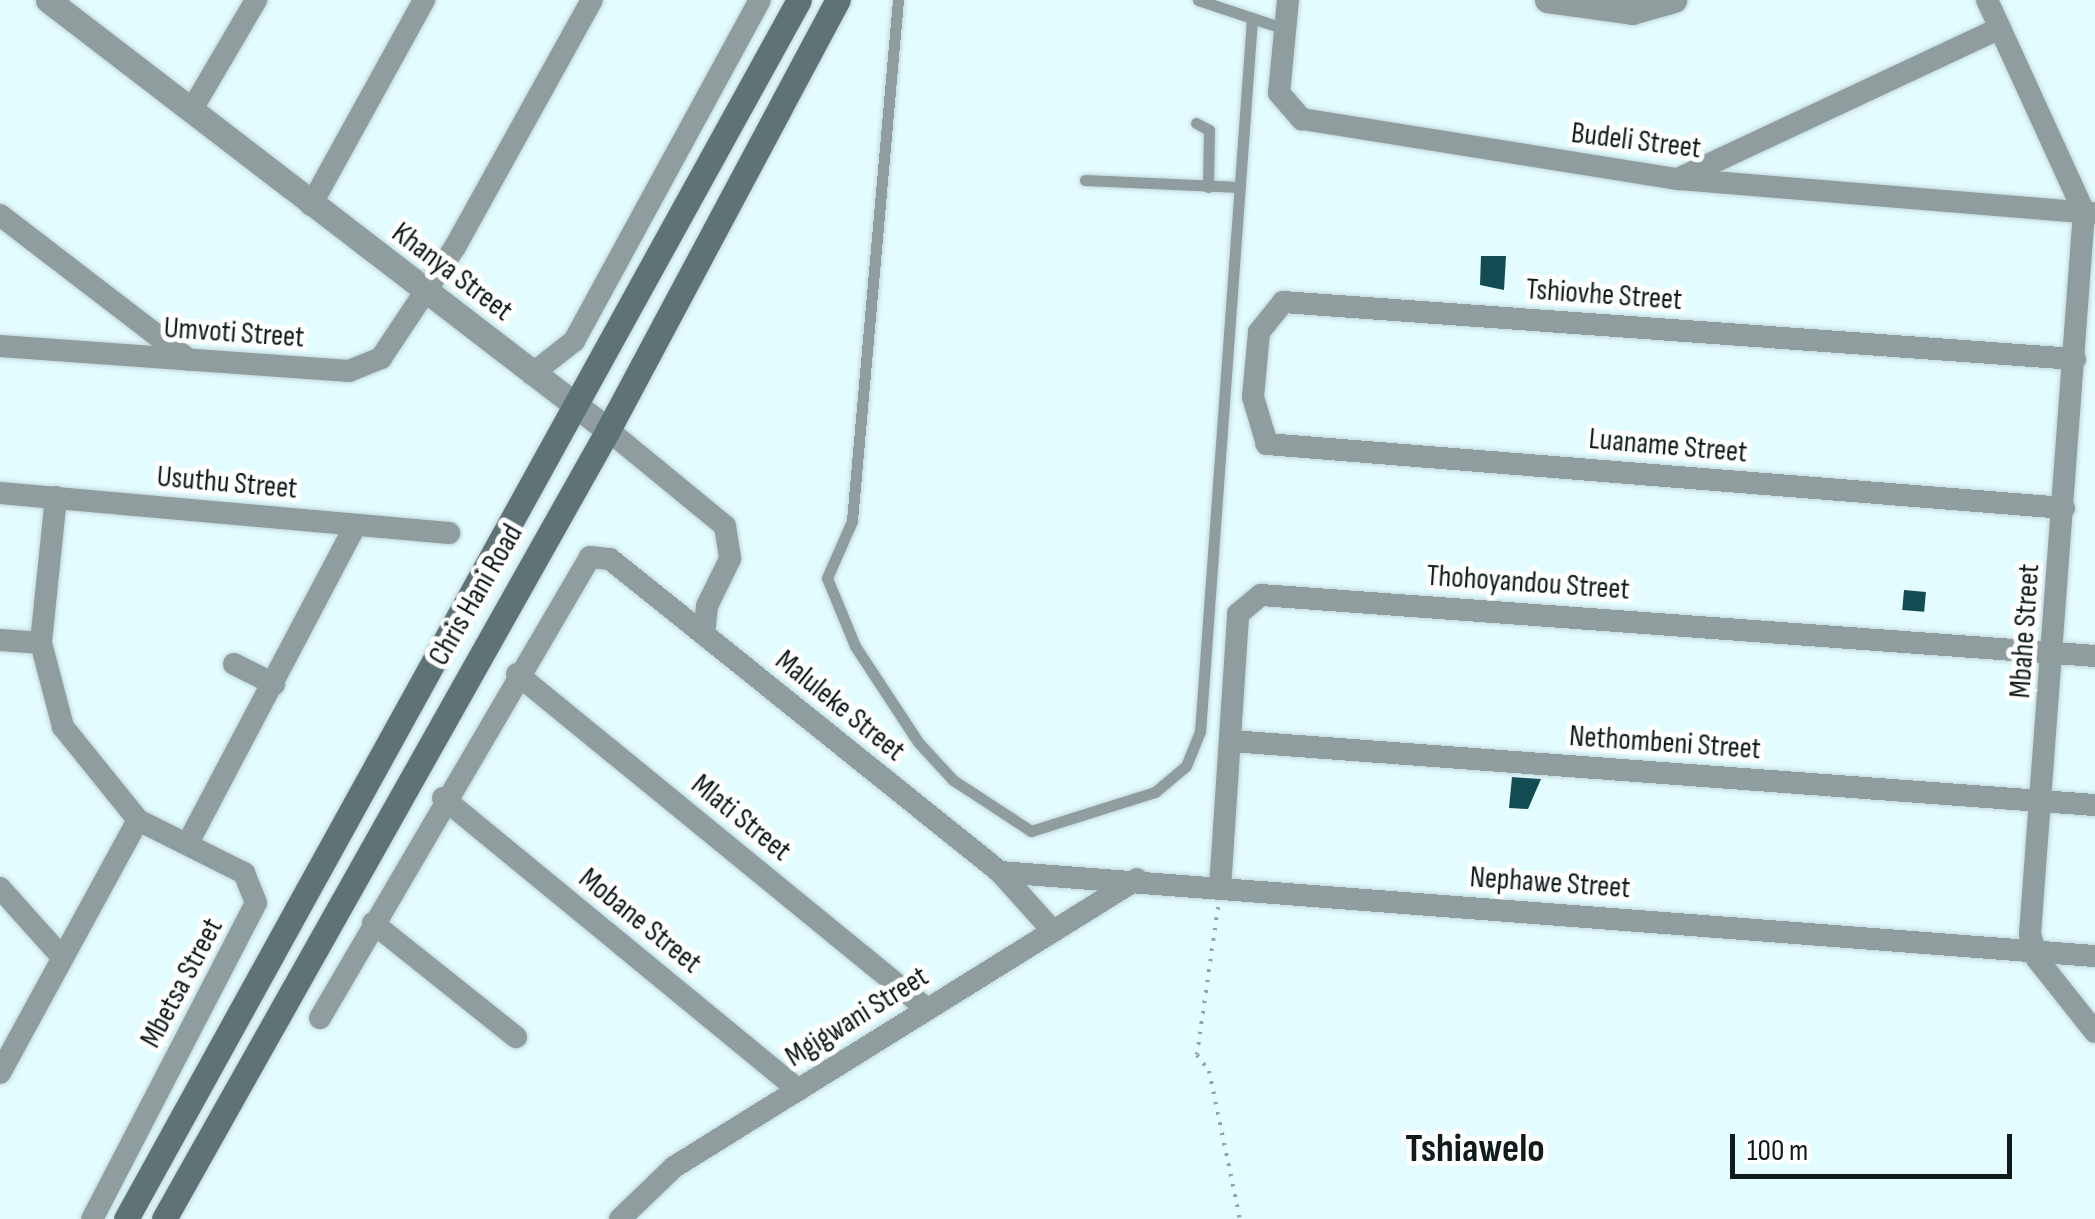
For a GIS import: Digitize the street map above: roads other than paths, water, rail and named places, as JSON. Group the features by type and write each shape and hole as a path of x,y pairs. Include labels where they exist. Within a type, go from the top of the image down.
{"main road":[{"name":"Chris Hani Road","path":"126,1219 799,0"},
{"name":"Chris Hani Road","path":"164,1219 608,430 838,0"}],"street":[{"name":"Khanya Street","path":"48,0 426,294 575,404 725,526 730,559 704,634"},
{"path":"191,111 256,0"},
{"path":"311,205 424,0"},
{"name":"Umvoti Street","path":"0,346 360,369 392,350 592,0"},
{"path":"532,374 574,341 760,0"},
{"name":"Budeli Street","path":"1288,0 1278,93 1302,119 1678,179 2089,213"},
{"path":"1547,0 1632,12 1674,0"},
{"path":"1988,0 2089,213"},
{"path":"1678,179 2000,28"},
{"name":"Mbahe Street","path":"2033,952 2040,800 2089,213"},
{"path":"0,214 189,360"},
{"name":"Tshiovhe Street","path":"1267,444 1252,408 1259,332 1283,302 2075,359"},
{"name":"Luaname Street","path":"1267,444 2064,508"},
{"name":"Usuthu Street","path":"0,493 448,533"},
{"name":"Mbetsa Street","path":"56,498 41,644 63,727 138,820 244,872 256,904 92,1219"},
{"path":"189,842 355,526"},
{"name":"Maluleke Street","path":"517,674 578,567 590,558 610,558 1000,872 1052,930"},
{"name":"Thohoyandou Street","path":"1220,888 1238,614 1268,594 2095,656"},
{"path":"0,640 41,644"},
{"path":"234,664 274,684"},
{"path":"320,1018 517,674"},
{"name":"Mlati Street","path":"517,674 927,1009"},
{"name":"Nethombeni Street","path":"1232,741 2095,805"},
{"name":"Mobane Street","path":"443,798 798,1090"},
{"path":"0,1073 138,820"},
{"name":"Nephawe Street","path":"1000,872 1137,878 1220,888 2095,956"},
{"name":"Mgigwani Street","path":"620,1219 650,1182 1137,878"},
{"path":"0,888 61,956"},
{"path":"373,923 516,1037"},
{"path":"2033,952 2095,1032"}],"lane":[{"path":"898,0 852,521 827,578 854,646 918,742 1008,823 1048,830 1131,804 1172,782 1194,750 1204,700 1252,18"},
{"path":"1198,0 1285,29"},
{"path":"1196,123 1210,134 1208,187"},
{"path":"1085,180 1240,187"}],"district":[{"name":"Tshiawelo","path":"1475,1149"}]}
